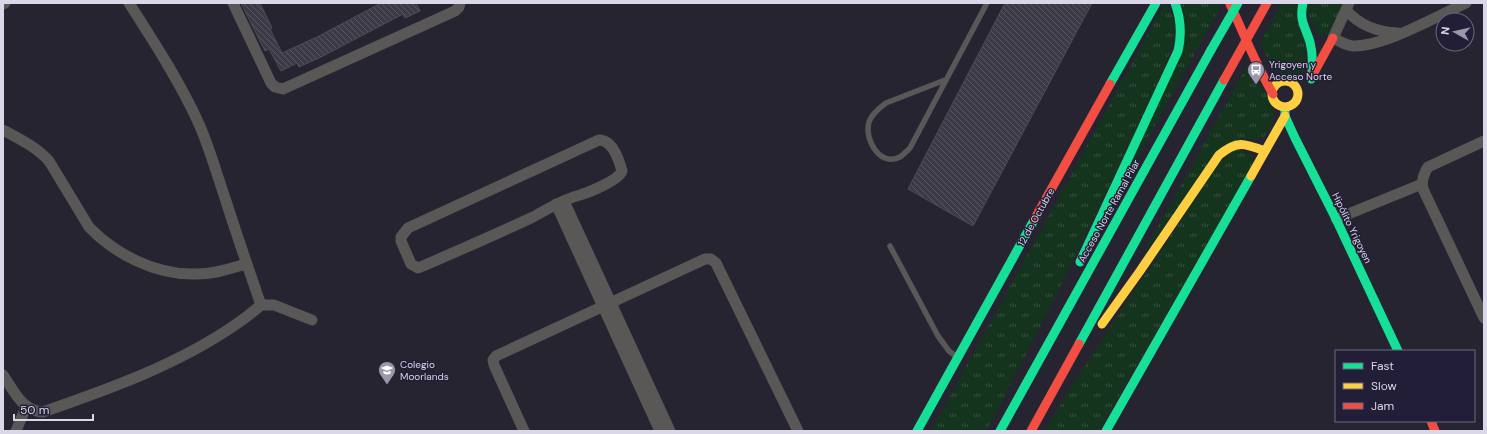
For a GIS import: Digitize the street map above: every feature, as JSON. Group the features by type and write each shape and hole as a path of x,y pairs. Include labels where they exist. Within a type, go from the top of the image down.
{"main road":[{"name":"12 de Octubre","path":"917,431 1156,3"},
{"path":"1075,274 1178,51 1182,28 1180,15 1175,3"},
{"path":"1229,3 1251,48 1260,72 1273,94"},
{"name":"Acceso Norte Ramal Pilar","path":"1000,431 1238,3"},
{"path":"1031,431 1267,3"},
{"path":"1303,3 1301,19 1310,42 1312,58 1310,79"},
{"path":"1293,84 1301,75 1321,44 1333,38"},
{"path":"1298,93 1310,79 1333,38"},
{"path":"1106,431 1265,151 1285,112 1297,100 1298,89 1293,84 1277,76 1251,48"},
{"path":"1273,94 1277,76"},
{"name":"Hipólito Yrigoyen","path":"1273,94 1273,98 1285,112 1398,350"},
{"path":"1052,394 1140,271 1219,155 1229,147 1242,144 1265,151"},
{"path":"1035,366 1069,288"},
{"path":"1430,422 1435,431"}],"street":[{"path":"129,3 158,48 194,115 209,149 246,264 261,305"},
{"path":"233,3 271,83 275,87 284,89 455,11 459,7 460,3"},
{"path":"1400,34 1385,33 1359,23 1347,7 1333,38 1352,47 1368,45 1400,34 1466,3"},
{"path":"3,130 42,153 49,161 89,227 117,251 150,266 174,273 205,273 246,264"},
{"path":"599,140 608,142 621,167 622,171 620,175 590,191 560,203 418,268 411,264 401,241 401,237 408,228 599,140"},
{"path":"1484,141 1428,167 1423,175 1422,184 1423,190 1484,318"},
{"path":"1336,219 1422,184"},
{"path":"560,203 607,305 670,431"},
{"path":"524,431 494,365 496,356 705,259 711,259 716,263 798,431"},
{"path":"3,375 26,407 35,412 43,412 139,376 179,357 221,334 261,305 274,304 312,320"},
{"path":"607,305 660,431"},
{"path":"16,431 26,407"}],"lane":[{"path":"946,80 886,104 877,110 870,121 868,133 870,143 880,155 890,158 900,157 910,148 987,3"},
{"path":"890,246 938,336 948,351 957,357"}],"green space":[{"path":"1165,3 1167,3 1178,30 1159,83 1058,291 993,419 986,431 931,431"},
{"path":"1179,3 1222,4 1116,196 1180,57"},
{"path":"1282,3 1297,3 1306,43 1305,68 1299,74 1284,74 1278,71 1266,56 1260,43"},
{"path":"1308,3 1344,3 1326,35 1316,34 1306,7"},
{"path":"1249,62 1273,108 1274,118 1271,128 1264,137 1255,140 1244,139 1142,255"},
{"path":"1238,148 1253,156 1253,164 1099,431 1044,431 1219,162"}],"building":[{"path":"241,3 260,3 272,28 270,29 282,53 317,37 381,3 416,3 420,11 405,18 403,14 321,57 299,67 297,63 281,71 269,49 265,51"},
{"path":"1005,3 1092,3 973,226 908,189"}],"traffic: fast":[{"path":"1110,84 1156,3"},
{"path":"1080,262 1178,51 1180,27 1179,15 1175,3"},
{"path":"1211,50 1238,3"},
{"path":"1303,3 1302,19 1312,51 1311,79"},
{"path":"1000,431 1211,50"},
{"path":"1079,344 1224,80"},
{"path":"1285,110 1285,116 1295,138 1336,219 1398,350"},
{"path":"1106,431 1251,176"},
{"path":"917,431 1034,220"}],"traffic: slow":[{"path":"1285,81 1294,85 1298,94 1294,103 1285,107 1276,103 1272,94 1276,85 1285,81"},
{"path":"1251,176 1285,116"},
{"path":"1102,324 1219,155 1225,150 1241,144 1265,151"}],"traffic: jam":[{"path":"1224,80 1267,3"},
{"path":"1230,4 1273,94"},
{"path":"1312,76 1333,38"},
{"path":"1034,220 1110,84"},
{"path":"1031,431 1079,344"},
{"path":"1431,422 1435,431"}],"place":[{"name":"Yrigoyen y Acceso Norte","path":"1256,85"},
{"name":"Colegio Moorlands","path":"387,385"}]}
